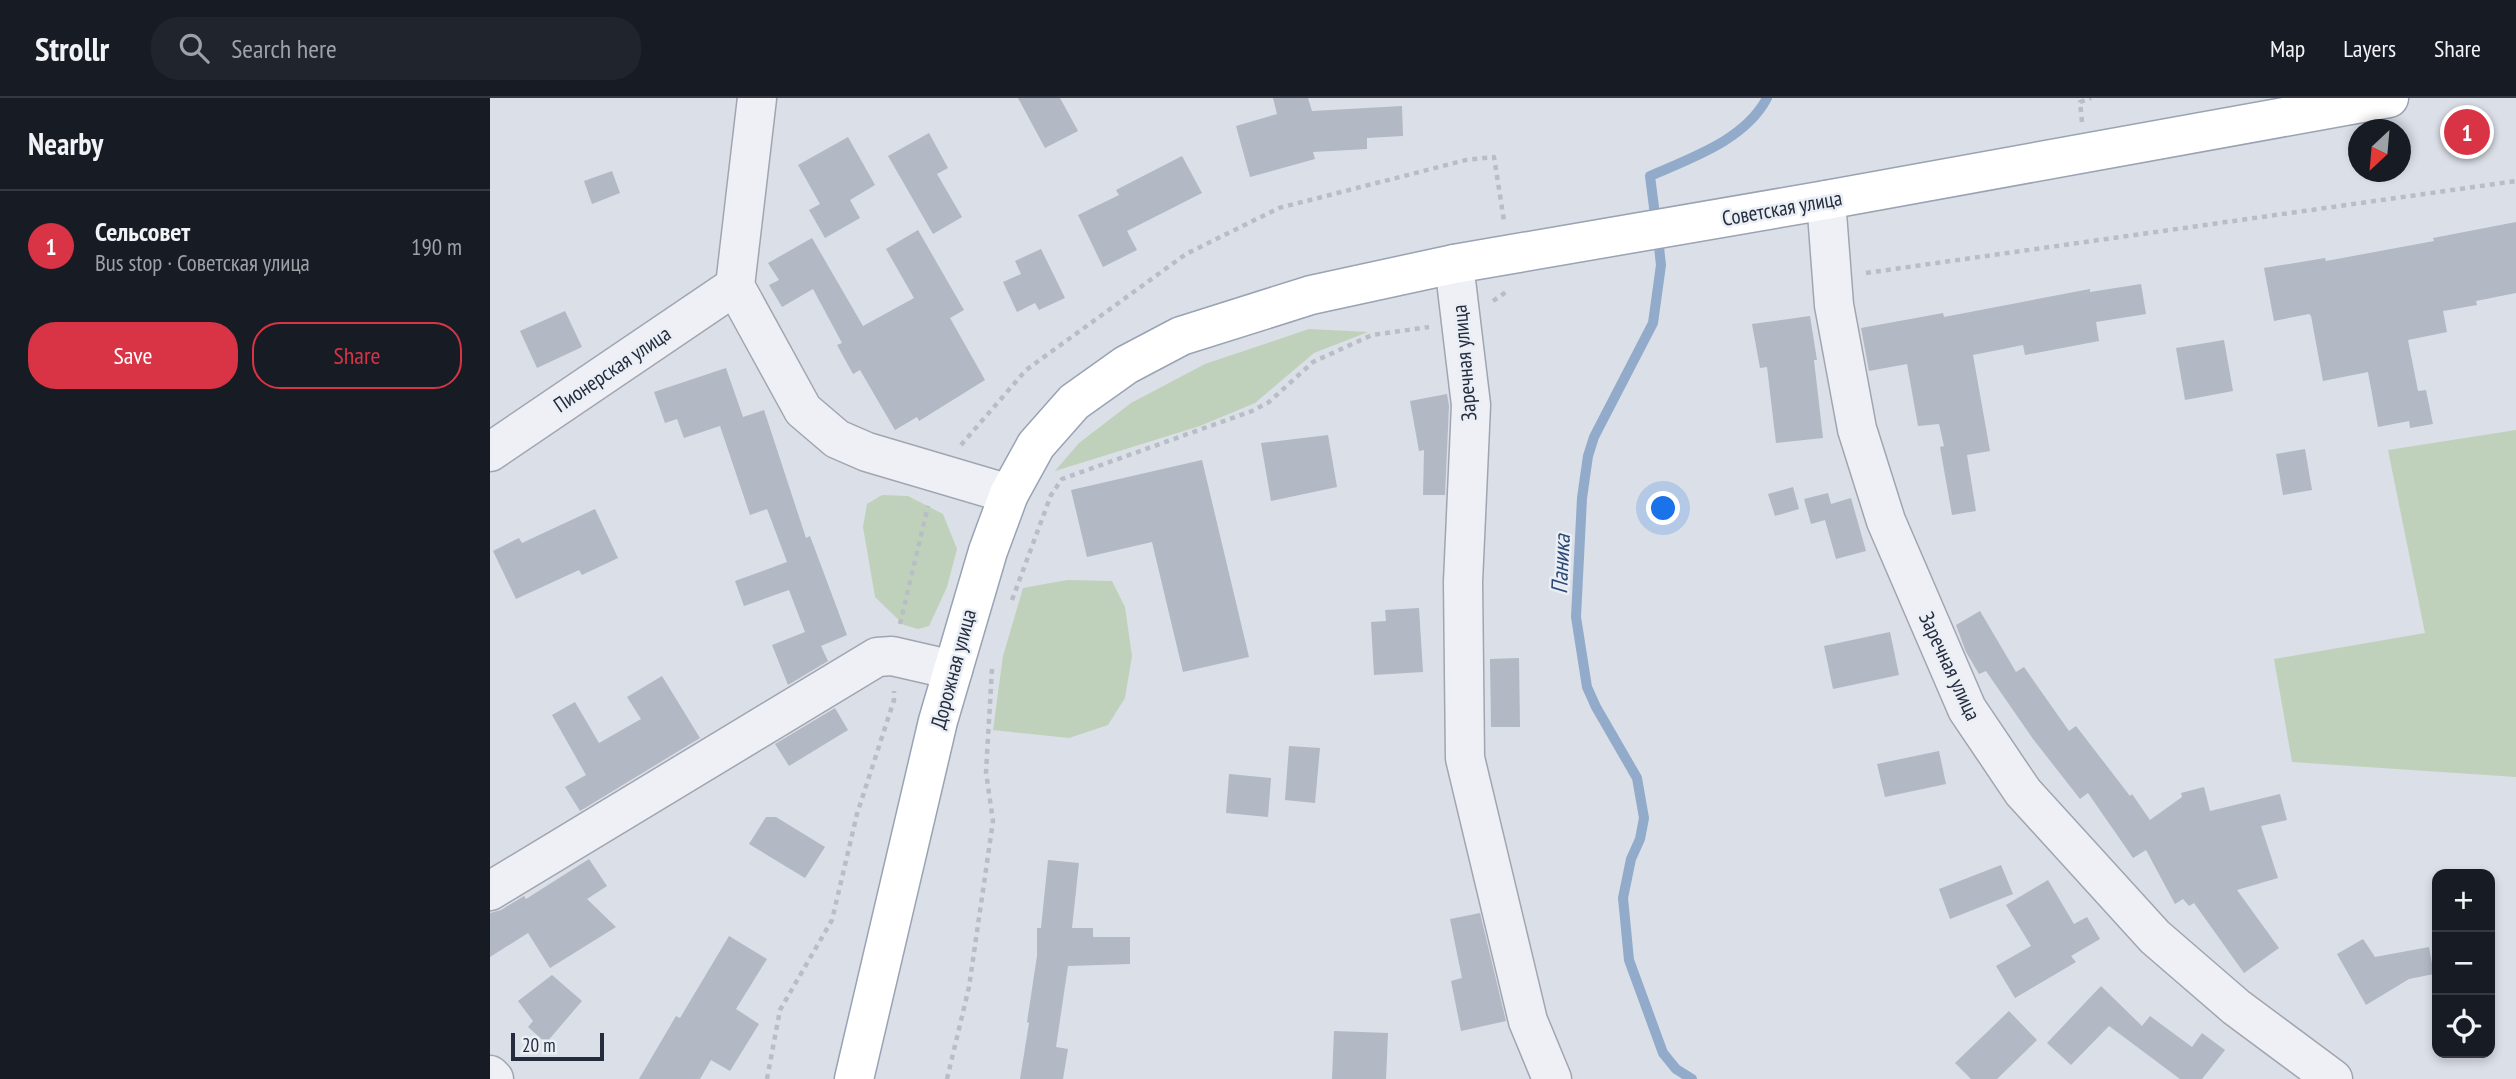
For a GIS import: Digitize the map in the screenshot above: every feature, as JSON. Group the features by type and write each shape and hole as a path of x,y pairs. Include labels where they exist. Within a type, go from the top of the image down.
{"main road":[{"name":"Советская улица","path":"1181,336 1311,295 1454,264 1826,201 2389,98"},
{"name":"Дорожная улица","path":"854,1079 953,670 988,551 1009,495 1036,445 1074,402 1126,365 1181,336"}],"street":[{"path":"757,98 734,286 803,410 837,439 867,453 1009,495"},
{"name":"Заречная улица","path":"1826,201 1834,305 1857,429 1886,521 1967,709 2023,792 2155,937 2236,1007 2333,1079"},
{"name":"Заречная улица","path":"1454,264 1471,405 1463,582 1465,758 1528,1021 1552,1079"},
{"name":"Пионерская улица","path":"490,452 734,286"},
{"path":"490,891 877,657 892,656 953,670"},
{"path":"490,1075 494,1079"}],"path":[{"path":"767,1079 780,1010 832,920 857,814 894,700 892,656 936,473 1026,370 1186,254 1279,208 1466,160 1494,156 1506,228"},
{"path":"1859,274 2516,181"},
{"path":"1012,602 1052,495 1062,480 1252,411 1269,402 1313,362 1372,335 1461,323 1518,284"},
{"path":"947,1079 969,987 993,821 986,772 992,667"}],"green space":[{"path":"1309,329 1368,332 1314,353 1255,403 1200,426 1055,471 1079,443 1131,403 1205,364"},
{"path":"2516,430 2516,777 2292,762 2274,659 2425,633 2388,450"},
{"path":"882,495 908,496 943,514 957,549 947,587 929,626 918,629 904,625 875,597 863,527 867,504"},
{"path":"1067,580 1112,581 1125,607 1132,656 1125,698 1108,725 1069,738 993,730 1003,656 1023,588"}],"building":[{"path":"1018,98 1060,98 1078,131 1045,148"},
{"path":"1273,98 1308,98 1312,111 1402,106 1403,136 1367,138 1367,149 1313,152 1315,159 1250,177 1236,126 1277,114"},
{"path":"929,133 948,168 937,174 962,217 933,234 888,156"},
{"path":"848,137 875,185 850,200 860,218 825,238 809,210 820,204 798,165"},
{"path":"1182,156 1202,193 1127,231 1137,250 1103,267 1078,215 1119,195 1116,190"},
{"path":"612,171 620,193 592,204 584,181"},
{"path":"2516,222 2516,293 2476,301 2477,305 2443,311 2447,332 2408,340 2418,391 2426,390 2433,424 2410,428 2409,421 2378,427 2368,372 2323,381 2311,316 2309,314 2274,321 2264,268 2325,258 2326,261 2434,241 2433,238"},
{"path":"918,230 964,310 950,318 985,380 919,421 917,417 895,430 860,370 853,374 837,345 842,343 813,289 782,307 769,285 779,280 768,263 812,238 863,326 914,298 886,249"},
{"path":"1041,249 1065,298 1039,310 1035,303 1017,312 1003,282 1021,274 1015,261"},
{"path":"2141,284 2146,314 2096,322 2099,341 2025,355 2023,345 1973,355 1990,451 1967,455 1976,511 1952,515 1940,447 1944,446 1939,424 1918,426 1907,364 1869,371 1861,328 1943,313 1944,317 2090,289 2090,292"},
{"path":"565,311 582,347 537,368 520,331"},
{"path":"1810,316 1817,360 1814,360 1823,438 1776,443 1767,367 1760,368 1752,324"},
{"path":"2224,340 2233,391 2185,400 2176,348"},
{"path":"726,368 743,417 764,410 806,538 810,536 847,635 821,646 828,661 788,685 772,645 805,632 789,590 744,606 735,581 787,562 767,509 750,515 720,426 684,438 677,419 665,423 654,392"},
{"path":"1447,394 1449,406 1445,495 1423,495 1424,450 1419,451 1410,401"},
{"path":"1328,435 1337,487 1271,501 1261,443"},
{"path":"2305,449 2312,490 2283,495 2276,454"},
{"path":"1202,460 1249,657 1183,672 1152,542 1087,557 1071,490"},
{"path":"1793,487 1799,509 1775,516 1768,494"},
{"path":"1828,493 1831,504 1851,498 1866,551 1836,559 1825,520 1811,524 1804,499"},
{"path":"595,509 618,558 582,575 579,570 516,599 493,551 519,538 522,543"},
{"path":"1419,608 1423,672 1374,675 1371,622 1386,621 1385,610"},
{"path":"1980,611 2016,672 2024,667 2069,731 2076,726 2150,820 2182,797 2181,793 2204,787 2210,811 2280,794 2287,820 2261,826 2278,878 2237,890 2279,948 2244,973 2194,903 2189,906 2183,899 2175,904 2146,850 2133,858 2088,793 2080,799 2033,739 1986,671 1979,674 1966,652 1956,625"},
{"path":"1890,632 1899,675 1833,689 1824,646"},
{"path":"1519,658 1520,727 1491,727 1490,659"},
{"path":"662,676 700,738 580,811 565,787 586,775 552,715 575,702 599,743 641,719 627,697"},
{"path":"835,708 848,730 789,766 775,744"},
{"path":"1289,746 1320,748 1315,803 1285,800"},
{"path":"1939,751 1946,784 1885,797 1877,764"},
{"path":"1229,774 1271,778 1268,817 1226,813"},
{"path":"766,817 776,817 825,847 805,878 749,844"},
{"path":"589,859 607,886 587,899 616,927 550,968 528,933 490,957 490,913 501,910 524,896 526,899"},
{"path":"1048,860 1079,863 1072,928 1093,928 1093,937 1130,937 1130,964 1068,966 1056,1047 1068,1049 1063,1079 1020,1079 1037,956 1037,928 1041,928"},
{"path":"2001,865 2013,894 1950,919 1939,889"},
{"path":"2048,880 2074,924 2087,917 2100,939 2071,956 2076,962 2015,998 1996,966 2031,946 2006,905"},
{"path":"1480,913 1506,1021 1461,1031 1451,981 1462,978 1450,919"},
{"path":"729,936 767,959 736,1009 759,1024 730,1071 711,1060 700,1079 639,1079 676,1016 680,1018"},
{"path":"2363,939 2375,957 2429,947 2432,974 2409,979 2366,1005 2337,954"},
{"path":"552,975 582,1001 546,1043 528,1027 533,1021 518,1001"},
{"path":"2101,986 2142,1026 2150,1016 2192,1047 2202,1033 2225,1050 2202,1079 2180,1079 2109,1026 2071,1065 2047,1043"},
{"path":"2009,1011 2037,1040 1997,1079 1971,1079 1955,1063"},
{"path":"1334,1031 1388,1033 1386,1079 1332,1079"}],"waterway":[{"name":"Паника","path":"1656,223 1650,176 1716,146 1745,125 1767,98"},
{"name":"Паника","path":"1658,238 1661,265 1653,323 1594,437 1588,456 1582,498 1576,617 1587,687 1637,778 1644,818 1640,839 1631,859 1623,898 1629,960 1663,1053 1676,1069 1692,1079"}],"place":[{"name":"Сельсовет","path":"2467,132"}]}
